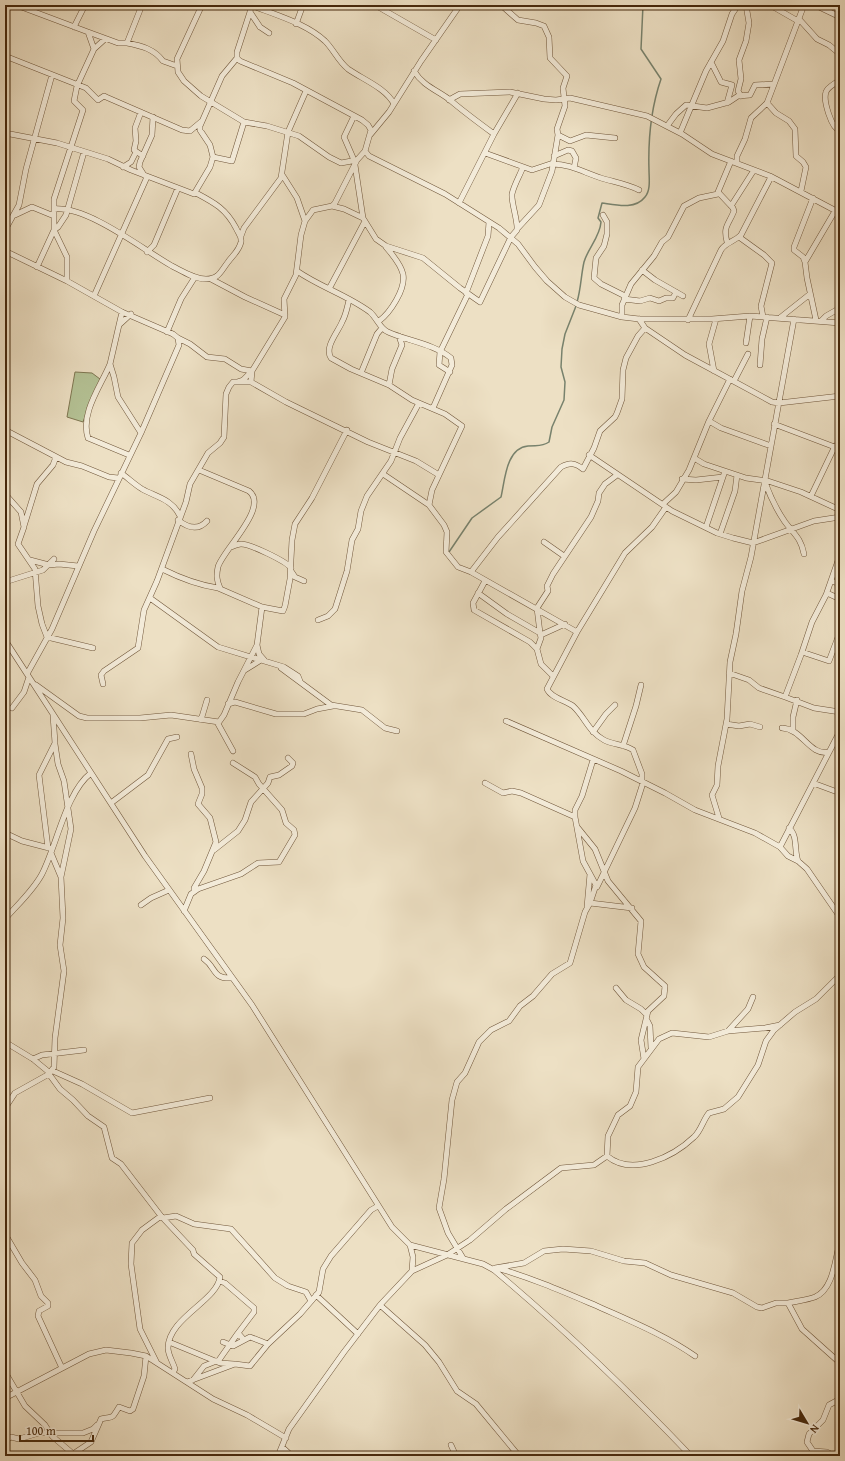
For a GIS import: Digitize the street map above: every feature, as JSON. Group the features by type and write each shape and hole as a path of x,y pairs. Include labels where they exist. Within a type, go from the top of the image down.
{"street":[{"path":"16,5 33,8 74,27 105,39 149,49 161,56 163,61 177,66"},
{"path":"74,27 85,5"},
{"path":"127,43 142,5"},
{"path":"202,5 177,58 178,72 184,81 211,102 244,122 259,124 288,132 305,139 329,157 341,163 356,162"},
{"path":"196,193 210,167 213,157 210,145 200,130 222,76 237,58 237,52 251,5 296,24 325,41 341,64 384,92 394,104"},
{"path":"296,24 303,5"},
{"path":"375,5 436,40"},
{"path":"370,136 394,104 414,71 460,5"},
{"path":"103,684 102,672 138,648 143,615 162,569 186,502 190,484 208,453 220,443 224,437 226,394 228,387 233,382 243,380 252,371 285,315 284,299 298,271 300,239 305,221 313,210 332,206 351,211 364,221 376,239 386,246 423,258 467,294 480,302 511,237 539,205 553,164 558,135 557,129 564,111 565,98 563,88 567,76 550,58 549,38 546,29 536,23 518,20 501,5"},
{"path":"680,133 711,62 723,41 733,11 738,5"},
{"path":"741,96 738,90 741,79 738,63 749,24 746,5"},
{"path":"770,5 798,20 817,39 829,45 840,54"},
{"path":"737,162 737,156 745,139 751,118 768,103 804,5"},
{"path":"815,5 840,17"},
{"path":"250,12 260,27 269,33"},
{"path":"88,32 94,49"},
{"path":"67,281 67,257 54,230 54,199 83,110 74,101 77,86 94,49 105,39"},
{"path":"7,57 70,81 77,86 89,90 98,100 104,96 187,131 193,130 204,119"},
{"path":"237,58 243,63 286,80 368,125 371,130 366,151 356,162 336,203 332,206"},
{"path":"711,62 721,82 731,84 727,103"},
{"path":"840,63 840,72"},
{"path":"414,71 429,88 449,100 466,115 494,134"},
{"path":"5,230 19,205 52,75"},
{"path":"70,81 82,76"},
{"path":"840,79 829,87 826,94 826,108 835,128 840,131"},
{"path":"667,126 684,107 692,105 707,108 727,103 741,96 750,95 756,84 774,84"},
{"path":"305,221 297,198 283,176 283,157 288,132 306,91"},
{"path":"449,100 460,94 510,92 544,99 575,99 631,111 652,118 680,133 712,154 737,162 771,177 801,191 838,212 805,262"},
{"path":"459,203 494,134 518,93"},
{"path":"768,103 776,113 789,121 795,129 796,156 806,167 801,191"},
{"path":"141,112 135,128 136,141 134,150 136,152 140,167 146,176"},
{"path":"328,289 364,221 356,162 344,137 354,116"},
{"path":"140,167 152,135 153,117"},
{"path":"213,157 232,161 244,122"},
{"path":"5,133 35,138 72,147 108,159 123,167 192,194 196,193 228,213 241,236"},
{"path":"558,135 570,141 586,134 615,138"},
{"path":"554,156 568,150 572,151 576,158 574,168"},
{"path":"366,151 369,156 459,203 511,237 541,275 563,296 576,304 622,317 639,320 716,319 750,316 781,317 840,323"},
{"path":"37,267 54,230 62,222 67,210 84,152"},
{"path":"136,152 143,156"},
{"path":"123,167 131,162 136,152"},
{"path":"485,153 535,170 546,164 574,168 601,178 627,184 639,190"},
{"path":"718,194 718,190 730,161"},
{"path":"517,229 512,195 523,167"},
{"path":"731,206 754,170"},
{"path":"94,296 137,202 146,176"},
{"path":"210,279 219,276 236,254 244,228 283,176"},
{"path":"688,320 721,250 727,242 739,237 771,177"},
{"path":"147,252 154,245 178,188"},
{"path":"718,194 731,206 734,211 724,232 727,242"},
{"path":"622,317 621,311 624,297 631,284 654,256 662,242 668,237 684,206 699,198 718,194"},
{"path":"813,198 794,250 803,257 805,262 810,294 819,321"},
{"path":"14,215 32,207 54,216"},
{"path":"54,209 67,210 89,217 122,233 147,252 194,277 210,279 285,315"},
{"path":"604,215 607,222 607,234 604,246 596,258 594,278 601,284 624,297 640,301 650,298 659,301 666,298 673,298 676,292"},
{"path":"450,372 439,365 440,352 467,294 488,236 490,222"},
{"path":"739,237 764,255 772,263 761,306 765,317 760,365"},
{"path":"379,322 398,296 403,278 402,270 386,246"},
{"path":"5,251 67,281 122,312 132,314 173,334 190,344 207,357 225,359 238,368 252,371"},
{"path":"642,270 655,280 683,296"},
{"path":"298,271 319,285 339,293 370,312 382,328 388,332 421,342 451,358 453,363 450,372 433,408"},
{"path":"167,332 181,299 194,277"},
{"path":"781,317 810,294"},
{"path":"350,300 343,321 330,346 329,355 333,359 389,385 419,403 433,408 450,417 462,426 432,490 429,505"},
{"path":"819,321 840,308"},
{"path":"122,312 110,364 95,396 85,425 88,438 129,456"},
{"path":"119,326 132,314"},
{"path":"746,343 750,316"},
{"path":"714,371 709,344 716,319"},
{"path":"719,818 712,795 717,785 717,772 726,724 729,673 742,591 765,481 794,319"},
{"path":"639,320 645,328 685,354 770,401 779,403 840,396"},
{"path":"361,373 377,334 382,328"},
{"path":"471,572 498,537 555,473 567,464 574,463 583,469 594,448 600,431 615,417 617,413 622,399 623,370 626,358 638,336 645,328"},
{"path":"389,385 394,363 402,345 399,336"},
{"path":"12,708 24,692 28,676 119,476 141,433 179,345 178,338"},
{"path":"587,908 627,825 630,814 635,808 642,781 636,754 630,748 605,741 593,732 572,705 548,692 547,689 577,632 625,553 652,527 664,505 674,494 689,470 710,421 748,354"},
{"path":"110,364 118,397 141,433"},
{"path":"251,382 252,371"},
{"path":"237,382 251,382 292,405 347,430 368,442 416,461 439,476"},
{"path":"318,620 328,616 335,609 345,578 352,540 358,529 364,505 374,485 383,474 395,452 419,403"},
{"path":"710,421 721,428 771,446"},
{"path":"774,424 837,448 811,496"},
{"path":"5,430 70,463 82,466 101,475 119,476 142,489 164,498 172,504 179,518 184,524 195,528 200,528 207,521"},
{"path":"162,569 188,581 220,588 262,607 280,611 284,610 291,569 292,540 295,524 312,498 347,430"},
{"path":"589,455 605,464 617,475 664,505 720,534 753,543 814,521 840,517"},
{"path":"47,637 38,606 36,573 30,560 18,544 37,484 53,465 56,457"},
{"path":"694,458 737,475 765,481 811,496 840,510"},
{"path":"199,470 249,491 253,495 254,500 249,518 241,535 225,553 218,566 216,578 212,587"},
{"path":"706,527 725,471"},
{"path":"383,474 429,505 444,525 447,532 446,552 458,568 471,572 517,600 537,608 566,624 577,632"},
{"path":"537,649 541,638 537,608 548,591 547,586 564,556 591,517 598,501 598,493 605,484 617,475"},
{"path":"720,534 735,491 737,475"},
{"path":"682,479 696,480 723,477"},
{"path":"765,481 777,508 799,537 804,554"},
{"path":"5,494 26,520"},
{"path":"172,504 186,502"},
{"path":"21,512 24,527"},
{"path":"544,542 564,556"},
{"path":"231,547 240,544 274,557 291,569 295,577 304,581"},
{"path":"785,697 812,622 827,593 837,568 840,555"},
{"path":"30,560 49,566"},
{"path":"49,566 54,560"},
{"path":"5,582 36,573 49,566 59,564 78,566"},
{"path":"216,578 220,588"},
{"path":"485,581 473,608 476,613 530,642 537,649 542,664 553,676"},
{"path":"831,581 840,584"},
{"path":"827,593 840,598"},
{"path":"478,594 510,616 540,633 543,634 566,624"},
{"path":"150,598 218,647 251,656 275,665 313,693 334,706"},
{"path":"262,607 257,645 259,654 268,663"},
{"path":"802,652 830,661 840,632"},
{"path":"47,637 93,648"},
{"path":"5,640 169,890 268,1030 392,1227 410,1245 463,1258 552,1287 625,1318 680,1346 695,1356"},
{"path":"33,684 79,716 87,718 140,718 171,715 217,722 222,720 228,704 257,645"},
{"path":"244,670 261,660"},
{"path":"729,673 738,678 749,680 759,688 797,700 814,708 840,712"},
{"path":"623,746 635,711 641,685"},
{"path":"201,720 207,700"},
{"path":"793,730 792,717 797,700"},
{"path":"228,704 235,702 276,714 297,715 334,706 362,710 385,728 397,731"},
{"path":"593,732 606,714 615,705"},
{"path":"53,714 58,764 64,781 71,833 61,877 63,918 60,945 64,971 51,1072 60,1089 88,1116 104,1127 112,1158 123,1166 162,1217 191,1247 200,1260 218,1275 219,1281 212,1291 176,1327 170,1336 169,1353 175,1369 173,1373"},
{"path":"506,721 642,781 695,810 755,833 780,847 788,856 798,861 812,876 840,917"},
{"path":"217,722 233,751"},
{"path":"726,724 739,726 750,724 760,727"},
{"path":"782,728 793,730 801,735 817,750 824,753 829,752"},
{"path":"780,847 840,731"},
{"path":"111,803 148,775 168,739 177,737"},
{"path":"55,743 39,775 50,850 61,877"},
{"path":"190,754 194,769 202,788 202,794 198,804 210,818 216,842 194,888 194,892"},
{"path":"213,851 238,831 245,820 251,802 268,783 270,777 279,775 290,768 293,763 288,758"},
{"path":"592,760 582,796 575,810 575,817 583,861 597,887"},
{"path":"184,911 189,898 194,892 241,874 258,863 279,862 295,832 286,823 282,810 262,788 255,777 233,763"},
{"path":"5,919 39,878 79,785 91,773"},
{"path":"485,782 503,793 512,791 521,793 575,817"},
{"path":"813,783 840,793"},
{"path":"578,828 595,849 608,881 632,908 641,921 642,927 638,947 640,961 651,974 660,979 665,986 664,996 648,1011 641,1040 644,1059"},
{"path":"789,828 793,832 795,853 798,861"},
{"path":"5,833 22,841 50,850"},
{"path":"463,1258 444,1224 439,1208 444,1179 452,1100 457,1082 465,1073 479,1042 491,1030 509,1021 520,1006 533,996 552,974 570,963 587,908 590,874"},
{"path":"141,905 151,898 169,890"},
{"path":"590,903 632,908"},
{"path":"204,959 210,964 216,974 222,978 231,978"},
{"path":"607,1156 615,1162 630,1166 648,1163 664,1156 694,1137 709,1113 724,1109 739,1096 760,1061 766,1041 780,1025 816,998 840,975"},
{"path":"616,988 626,1000 641,1009 647,1018 650,1026 651,1048"},
{"path":"728,1031 748,1009 753,997"},
{"path":"607,1156 608,1136 620,1113 630,1106 636,1092 638,1067 659,1039 672,1033 709,1037 728,1031 765,1028 780,1025"},
{"path":"5,1042 51,1072 82,1084 132,1113 210,1098"},
{"path":"33,1059 42,1055 84,1050"},
{"path":"5,1108 17,1092 51,1072"},
{"path":"278,1456 297,1417 380,1305 412,1271 457,1249 470,1240 506,1209 561,1168 594,1165 607,1156"},
{"path":"169,1342 216,1361 250,1366 268,1344 300,1314 316,1295 320,1289 323,1269 331,1256 371,1210 378,1206"},
{"path":"157,1362 140,1329 131,1264 132,1243 142,1230 162,1217 176,1216 194,1224 231,1229 275,1278 288,1286 306,1292 310,1301"},
{"path":"5,1234 35,1280 41,1296 48,1303 48,1306 39,1311 38,1316 62,1368"},
{"path":"496,1268 524,1263 544,1251 563,1249 591,1251 614,1258 645,1263 671,1274 733,1293 756,1307 762,1308 776,1303 788,1303 815,1297 822,1292 830,1278 840,1242"},
{"path":"410,1245 413,1257 412,1271"},
{"path":"488,1267 508,1282 590,1354 644,1406 691,1456"},
{"path":"190,1381 204,1366 216,1361 254,1312 254,1308 225,1282 219,1281"},
{"path":"316,1295 358,1334"},
{"path":"788,1303 802,1329 840,1363"},
{"path":"380,1305 429,1348 457,1391 476,1404 519,1456"},
{"path":"238,1333 244,1340"},
{"path":"223,1342 233,1346 250,1337 268,1344"},
{"path":"5,1398 89,1354 106,1350 146,1356 173,1373 190,1381 213,1399 247,1415 286,1438"},
{"path":"5,1441 11,1437 19,1439 30,1434 86,1432 93,1429 103,1418 111,1419 114,1417 119,1408 130,1411 133,1409 144,1376 146,1356"},
{"path":"190,1381 235,1364"},
{"path":"5,1372 26,1406 45,1425 50,1434 71,1455 91,1442 98,1424"},
{"path":"834,1456 826,1452 813,1451 807,1442 809,1434 823,1420 830,1405 840,1399"},
{"path":"451,1446 456,1456"},
{"path":"282,1447 292,1456"}],"green space":[{"path":"75,372 92,373 100,379 83,422 67,417"}],"waterway":[{"path":"577,302 584,262 600,227 601,222 598,218 602,203 625,206 636,204 645,197 648,191 651,124 661,79 641,49 643,5"},
{"path":"449,552 472,518 501,497 508,466 515,452 521,448 542,445 549,442 552,427 564,400 565,382 561,367 562,349 565,334 576,306"}]}
